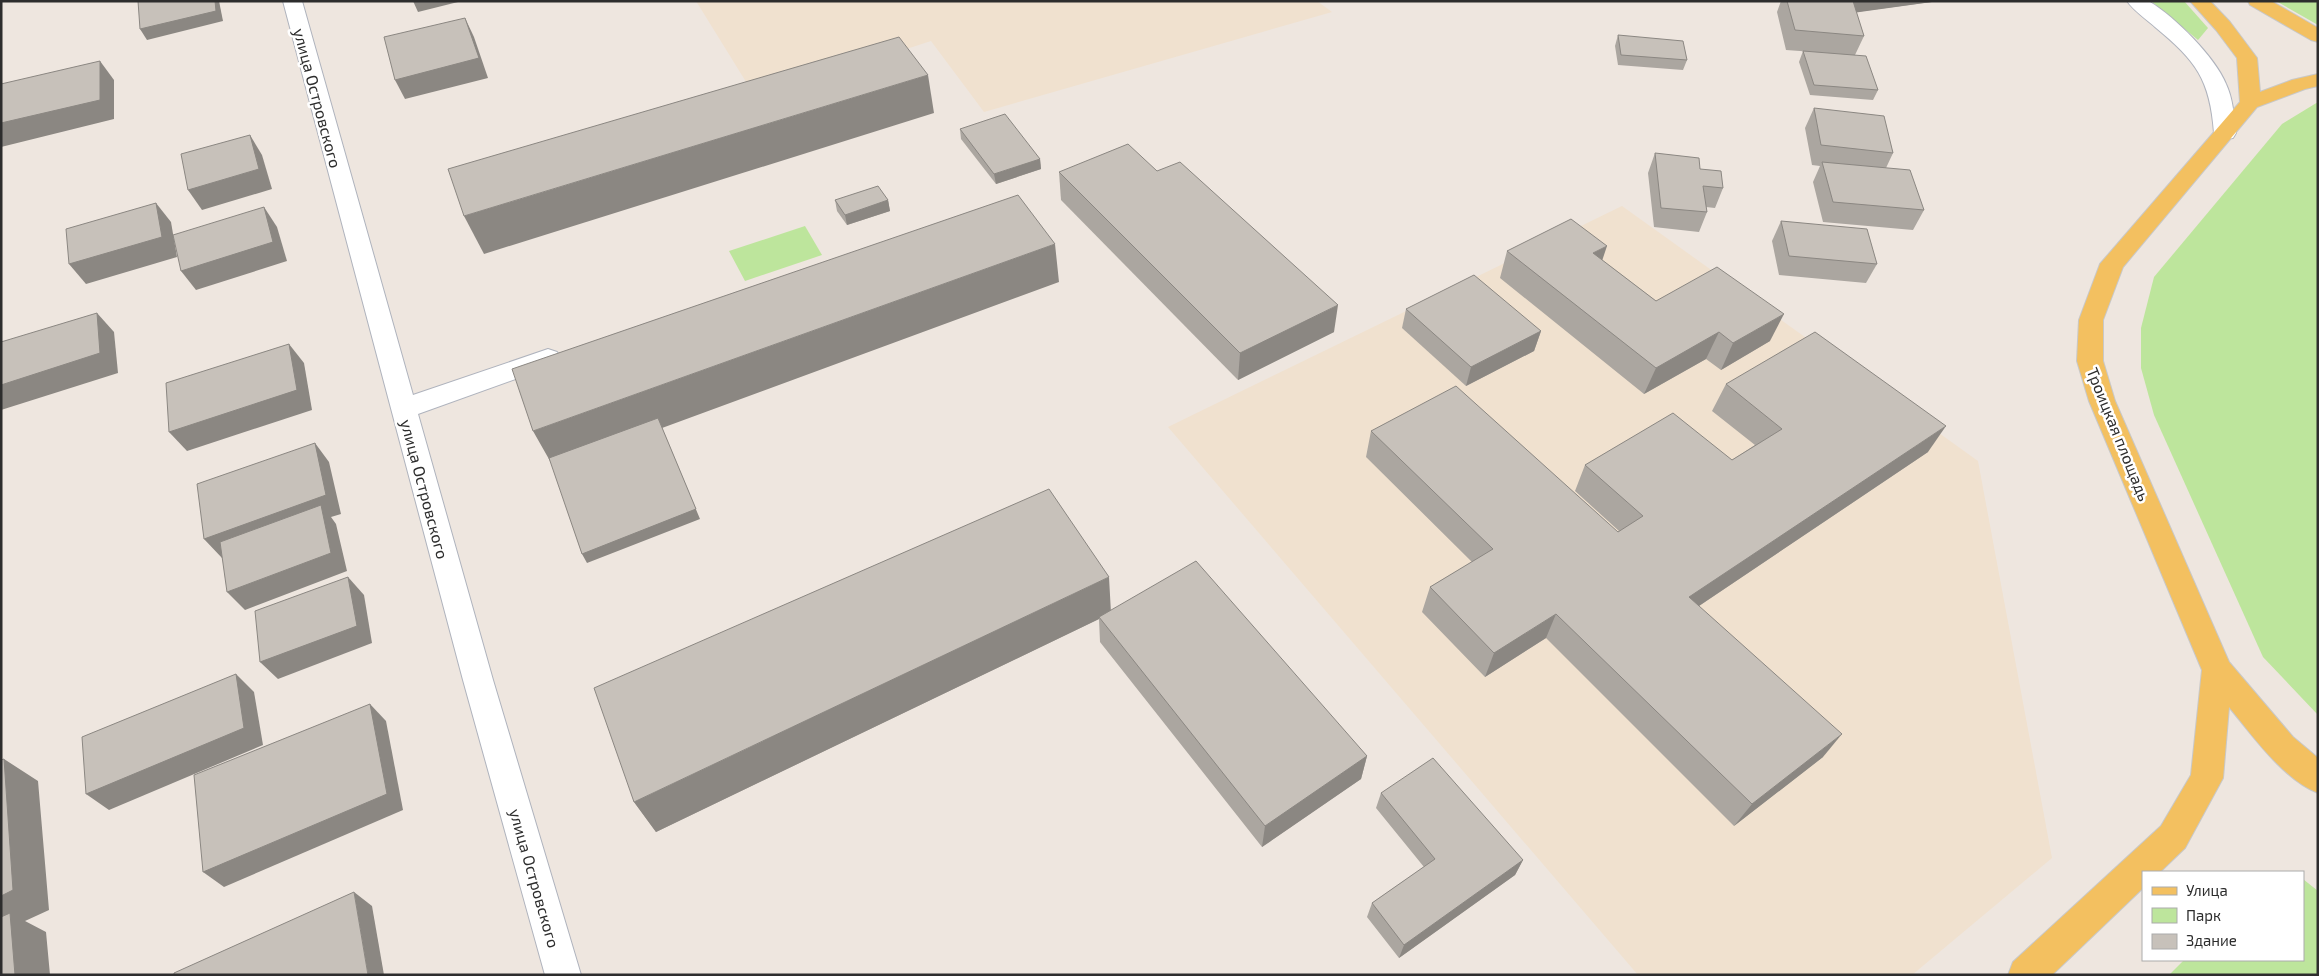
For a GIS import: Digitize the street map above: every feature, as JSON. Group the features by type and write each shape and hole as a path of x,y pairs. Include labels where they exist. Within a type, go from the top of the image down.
{"main road":[{"path":"2199,1 2224,26 2247,58 2250,103"},
{"path":"2257,1 2318,36"},
{"name":"Троицкая площадь","path":"2318,80 2299,84 2250,103 2112,264 2091,320 2090,361 2102,401 2218,670 2282,747 2318,778"},
{"path":"2026,975 2173,837 2207,778 2218,670"}],"street":[{"name":"улица Островского","path":"292,1 478,680 563,975"},
{"path":"2136,1 2192,47 2210,73 2221,97 2225,132"},
{"path":"403,409 567,352"}],"shaded area":[{"path":"696,1 1317,1 1332,12 984,112 931,41 756,98"},
{"path":"1622,206 1978,461 2052,858 1912,975 1638,975 1168,427"}],"green space":[{"path":"2151,1 2184,1 2208,28 2198,40"},
{"path":"2276,1 2318,1 2318,25"},
{"path":"2318,102 2318,715 2263,657 2154,415 2141,368 2141,328 2154,277 2282,124"},
{"path":"805,226 822,255 745,281 729,251"},
{"path":"2304,880 2318,891 2318,975 2169,975 2183,961 2304,961"}],"building":[{"path":"138,1 215,1 216,11 140,29"},
{"path":"1787,1 1853,1 1864,36 1795,30"},
{"path":"465,18 479,58 395,80 384,37"},
{"path":"1618,35 1683,41 1687,60 1621,55"},
{"path":"899,37 928,75 464,216 448,169"},
{"path":"1803,51 1866,56 1878,90 1814,85"},
{"path":"100,61 100,100 1,123 1,84"},
{"path":"1814,108 1884,116 1893,153 1821,145"},
{"path":"1005,114 1040,159 994,174 960,129"},
{"path":"250,135 259,169 188,190 181,154"},
{"path":"1128,144 1157,171 1180,162 1338,305 1240,353 1059,172"},
{"path":"1655,153 1699,158 1700,169 1721,171 1723,188 1703,186 1707,212 1661,208"},
{"path":"1822,162 1910,170 1924,210 1833,202"},
{"path":"878,186 888,200 845,215 835,200"},
{"path":"1018,195 1055,244 533,431 512,369"},
{"path":"156,203 162,237 69,264 66,229"},
{"path":"264,207 273,242 181,271 173,235"},
{"path":"1571,219 1607,246 1593,253 1656,301 1717,267 1784,314 1733,343 1719,332 1656,368 1507,251"},
{"path":"1781,221 1867,229 1877,264 1789,256"},
{"path":"1474,275 1541,331 1471,367 1406,309"},
{"path":"97,313 100,353 1,385 1,342"},
{"path":"1815,332 1946,426 1689,597 1842,734 1752,804 1556,614 1494,653 1430,587 1493,549 1371,431 1456,386 1618,532 1643,516 1585,465 1673,413 1732,460 1782,429 1726,384"},
{"path":"289,344 297,390 169,432 166,383"},
{"path":"658,418 696,509 582,554 549,458"},
{"path":"315,443 326,495 204,539 197,484"},
{"path":"1049,489 1109,577 634,802 594,688"},
{"path":"321,505 331,553 227,592 220,542"},
{"path":"1196,561 1367,756 1265,826 1099,617"},
{"path":"348,577 357,626 260,662 255,611"},
{"path":"236,674 244,728 86,794 82,737"},
{"path":"370,704 387,794 203,872 194,775"},
{"path":"1433,758 1523,860 1404,945 1372,903 1435,859 1381,793"},
{"path":"4,759 13,890 1,896 1,760"},
{"path":"354,892 368,975 174,975 174,973"},
{"path":"10,913 15,975 1,975 1,917"}]}
